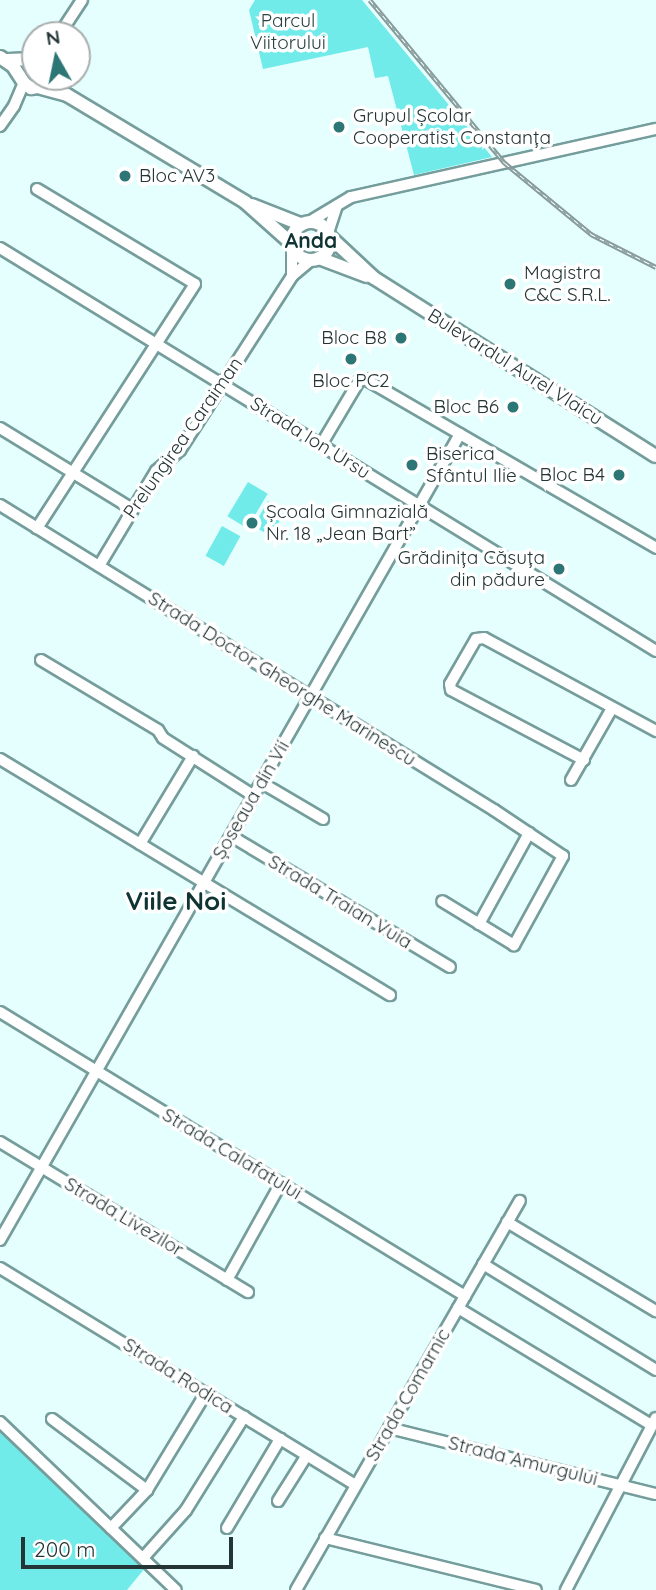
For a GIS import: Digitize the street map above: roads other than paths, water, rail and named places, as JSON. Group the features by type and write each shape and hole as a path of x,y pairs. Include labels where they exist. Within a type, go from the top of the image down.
{"main road":[{"path":"3,59 21,60"},
{"path":"3,59 21,79"},
{"path":"48,91 67,95"},
{"path":"64,91 245,202 292,245 301,257 315,259 328,249 329,235 321,225 305,223 245,202"},
{"path":"292,245 295,230 305,223"},
{"name":"Bulevardul Aurel Vlaicu","path":"329,235 374,278 656,456"},
{"name":"Bulevardul Aurel Vlaicu","path":"315,259 374,278"}],"street":[{"path":"68,21 82,0"},
{"path":"0,126 14,106 21,87"},
{"path":"14,106 35,91"},
{"path":"305,223 337,204 358,196 656,129"},
{"path":"37,189 195,284 37,528"},
{"path":"329,235 337,204"},
{"path":"292,245 292,275"},
{"name":"Strada Ion Ursu","path":"0,248 656,651"},
{"name":"Prelungirea Caraiman","path":"99,566 156,471 180,450 292,275 315,259"},
{"path":"321,445 359,381 365,379 656,548"},
{"path":"0,428 132,509"},
{"name":"Șoseaua din Vii","path":"0,1240 460,434"},
{"name":"Strada Doctor Gheorghe Marinescu","path":"0,505 563,856 514,945 479,924"},
{"path":"584,760 451,690 450,684 476,639 484,638 656,731"},
{"path":"41,660 158,730 163,738 254,796"},
{"path":"571,780 612,708"},
{"path":"140,844 193,756"},
{"path":"0,759 390,995"},
{"path":"261,783 323,819"},
{"path":"442,901 479,924 529,833"},
{"name":"Strada Traian Vuia","path":"231,836 450,967"},
{"name":"Strada Calafatului","path":"0,1012 465,1296"},
{"name":"Strada Livezilor","path":"0,1142 248,1292"},
{"path":"227,1280 281,1184"},
{"name":"Strada Comarnic","path":"296,1590 520,1200"},
{"path":"508,1222 656,1311"},
{"path":"483,1264 656,1370"},
{"name":"Strada Rodica","path":"0,1268 355,1485"},
{"path":"458,1308 654,1422 566,1590"},
{"path":"111,1528 146,1490 205,1393"},
{"path":"143,1558 186,1510 244,1417"},
{"path":"51,1419 146,1490"},
{"path":"0,1422 176,1590"},
{"name":"Strada Amurgului","path":"389,1428 656,1494"},
{"path":"227,1528 281,1439"},
{"path":"278,1501 307,1455"},
{"path":"325,1538 536,1590"}],"railway":[{"path":"370,0 505,163 591,234 656,267"}],"place":[{"name":"Grupul Școlar Cooperatist Constanța","path":"339,127"},
{"name":"Bloc AV3","path":"125,176"},
{"name":"Magistra C&C S.R.L.","path":"510,284"},
{"name":"Bloc B8","path":"401,338"},
{"name":"Bloc PC2","path":"351,359"},
{"name":"Bloc B6","path":"513,407"},
{"name":"Biserica Sfântul Ilie","path":"412,465"},
{"name":"Bloc B4","path":"619,475"},
{"name":"Școala Gimnazială Nr. 18 „Jean Bart”","path":"252,523"},
{"name":"Grădinița Căsuța din pădure","path":"559,569"}],"district":[{"name":"Anda","path":"311,240"},
{"name":"Viile Noi","path":"176,901"}],"park label":[{"name":"Parcul Viitorului","path":"288,32"}]}
